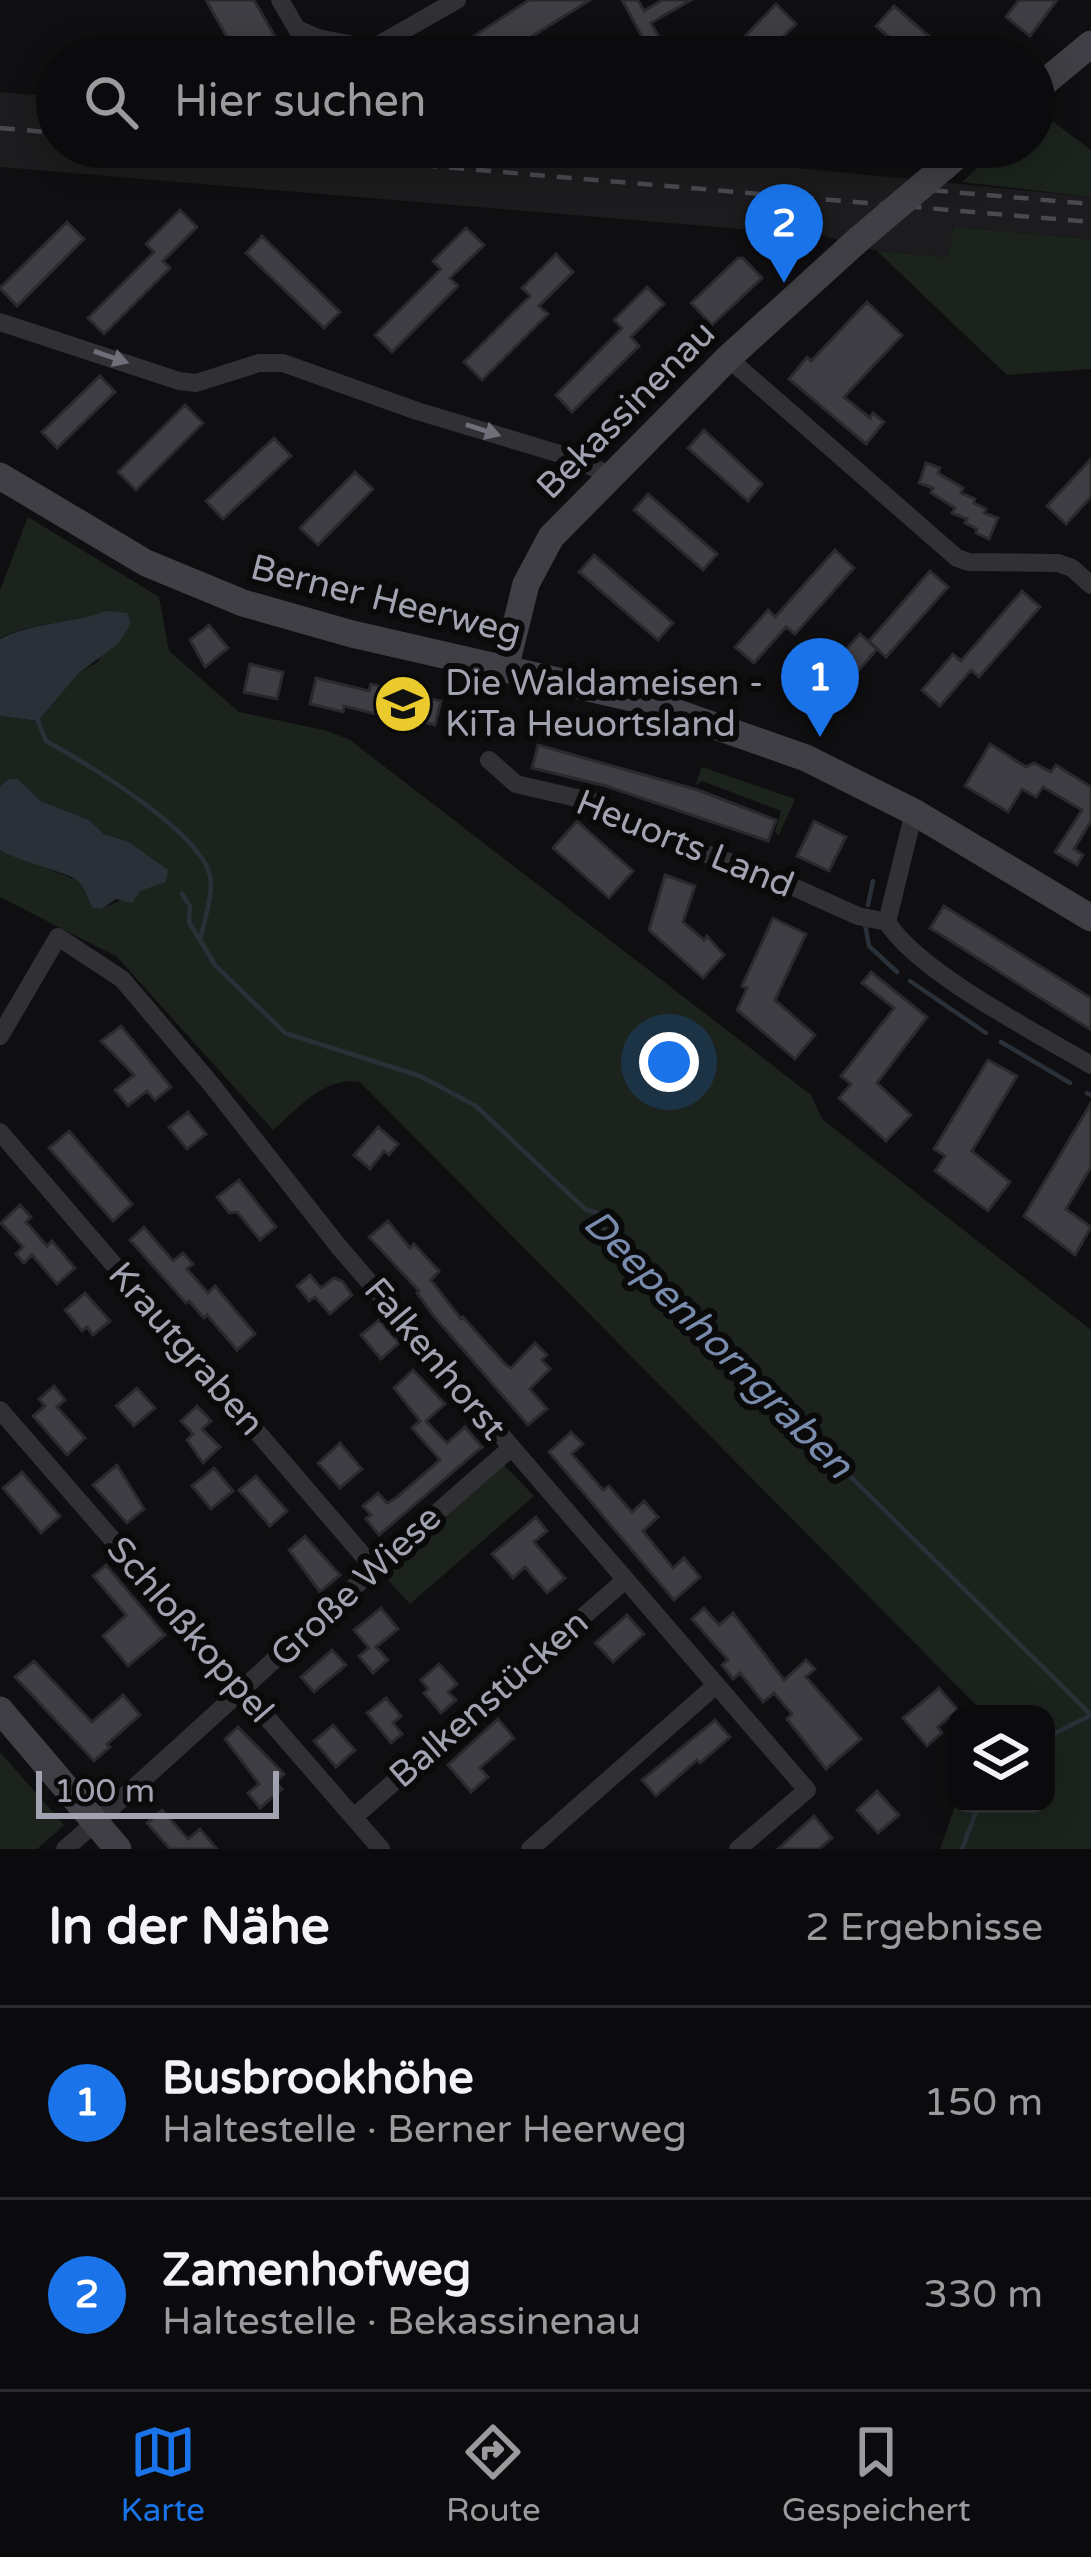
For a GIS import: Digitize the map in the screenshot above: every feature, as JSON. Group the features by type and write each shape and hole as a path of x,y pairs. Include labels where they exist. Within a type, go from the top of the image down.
{"main road":[{"path":"1055,74 1091,44"},
{"name":"Bekassinenau","path":"505,669 520,601 542,550 728,358 943,168"},
{"name":"Berner Heerweg","path":"0,476 100,538 204,589 288,618 641,700 806,758 914,812 1091,918"},
{"path":"0,1710 118,1849"}],"street":[{"path":"280,0 297,29 313,36"},
{"path":"393,36 457,0"},
{"path":"0,322 178,381 196,383 259,363 288,364 610,475"},
{"path":"728,358 957,558 1058,563 1072,568 1091,585"},
{"name":"Heuorts Land","path":"489,760 516,784 594,802 622,824 714,855 858,916 887,922 901,944 1008,1017 1091,1065"},
{"path":"887,922 914,812"},
{"name":"Falkenhorst","path":"0,1036 58,937 122,980 339,1247 806,1790 738,1849"},
{"name":"Krautgraben","path":"0,1132 373,1567"},
{"name":"Schloßkoppel","path":"0,1410 381,1849"},
{"name":"Große Wiese","path":"65,1849 242,1692 373,1567 511,1448"},
{"name":"Balkenstücken","path":"354,1817 624,1580"},
{"path":"530,1849 716,1685"}],"shaded area":[{"path":"0,92 36,95 36,168 798,168 1091,197 1091,239 954,227 948,257 877,251 825,236 0,167"},
{"path":"1055,123 1091,150 1091,197 962,182 976,168 1055,168"},
{"path":"954,227 1091,239 1091,369 1007,375 877,251 948,257"},
{"path":"28,517 159,597 169,651 239,712 350,740 811,1095 822,1119 1091,1330 1091,1849 940,1849 953,1813 1055,1813 1055,1705 976,1705 360,1082 324,1089 273,1130 117,957 0,897 0,850 79,881 93,908 102,909 153,884 127,841 41,801 18,779 0,786 0,716 38,721 79,673 99,661 106,611 0,638 0,590"},
{"path":"106,611 127,613 131,623 119,643 79,673 38,721 0,716 0,639"},
{"path":"702,767 795,799 779,835 775,832 781,811 702,781 695,786"},
{"path":"18,779 41,801 127,841 168,870 166,882 140,891 132,903 116,899 102,909 93,908 73,878 0,850 0,786"},
{"path":"503,1464 534,1496 410,1604 379,1570"},
{"path":"0,1752 64,1825 37,1849 0,1849"}],"building":[{"path":"206,0 254,0 275,36 226,36"},
{"path":"529,0 590,0 533,36 474,36"},
{"path":"622,0 638,0 644,11 662,0 691,0 651,23 658,36 642,36"},
{"path":"1019,0 1057,0 1030,36 1006,17"},
{"path":"776,4 796,24 784,36 745,36"},
{"path":"894,6 929,36 888,36 876,26"},
{"path":"180,210 197,227 163,261 170,268 104,334 88,318 154,252 146,244"},
{"path":"67,222 84,239 17,306 0,288"},
{"path":"466,228 484,245 450,278 458,286 392,352 375,335 441,269 433,261"},
{"path":"262,236 340,312 324,328 246,253"},
{"path":"556,254 573,272 539,306 548,314 482,380 464,362 530,296 522,288"},
{"path":"738,258 762,278 712,325 691,303"},
{"path":"647,287 664,304 631,337 639,346 572,412 556,395 622,328 614,320"},
{"path":"867,302 902,335 844,397 870,418 873,413 884,422 866,444 789,379"},
{"path":"100,376 115,392 57,448 42,432"},
{"path":"185,405 203,423 136,490 118,472"},
{"path":"704,430 762,484 748,501 688,448"},
{"path":"274,438 291,456 223,519 206,501"},
{"path":"1091,459 1091,497 1066,524 1047,506"},
{"path":"926,463 940,468 938,473 963,488 961,493 975,499 974,503 986,509 984,513 998,518 989,539 965,523 967,519 952,513 955,508 931,493 933,488 919,483"},
{"path":"355,472 373,489 318,545 300,528"},
{"path":"648,494 717,554 703,570 634,510"},
{"path":"835,550 854,568 795,634 786,627 754,663 735,647 768,610 775,617"},
{"path":"594,555 673,623 658,640 579,572"},
{"path":"930,571 948,587 886,657 869,641"},
{"path":"1022,591 1040,607 979,677 971,670 940,706 922,690 953,654 961,661"},
{"path":"209,625 228,648 205,667 190,640"},
{"path":"860,634 877,649 847,684 829,668"},
{"path":"250,664 283,672 277,699 244,692"},
{"path":"316,678 369,691 371,684 441,701 435,725 390,709 388,717 344,706 343,712 310,704"},
{"path":"990,744 1026,767 1034,763 1051,772 1056,765 1091,787 1091,821 1074,849 1083,855 1077,865 1055,852 1082,810 1043,787 1036,797 1022,789 1008,812 965,786"},
{"path":"538,745 698,790 776,820 768,841 606,786 532,768"},
{"path":"577,821 633,871 609,898 553,848"},
{"path":"814,821 846,837 829,871 797,856"},
{"path":"665,875 695,886 683,922 704,940 707,936 724,955 703,978 649,930"},
{"path":"944,906 1091,998 1091,1030 930,928"},
{"path":"773,918 806,934 775,1000 815,1035 795,1059 737,1010 747,988 742,986"},
{"path":"871,972 927,1017 877,1083 911,1115 886,1141 839,1098 851,1084 841,1076 894,1008 862,983"},
{"path":"121,1026 171,1087 155,1100 147,1091 128,1106 115,1090 134,1075 101,1041"},
{"path":"988,1060 1017,1076 972,1151 1010,1182 988,1211 935,1171 945,1156 934,1149"},
{"path":"1091,1103 1091,1167 1066,1209 1091,1227 1075,1255 1024,1216"},
{"path":"188,1112 206,1134 187,1149 169,1127"},
{"path":"378,1127 398,1144 389,1155 384,1151 370,1169 354,1155"},
{"path":"69,1131 132,1204 113,1221 49,1148"},
{"path":"239,1180 276,1227 260,1240 217,1197"},
{"path":"20,1205 31,1217 26,1222 47,1246 52,1241 75,1268 57,1284 32,1255 24,1263 16,1254 23,1247 1,1223"},
{"path":"388,1221 410,1248 414,1244 439,1271 431,1280 506,1365 511,1368 535,1343 547,1355 542,1360 550,1369 530,1389 547,1409 528,1425 369,1237"},
{"path":"144,1227 173,1261 183,1253 193,1264 187,1269 208,1293 215,1286 255,1334 237,1350 207,1315 204,1318 186,1303 130,1240"},
{"path":"310,1275 321,1288 334,1278 342,1281 352,1295 330,1314 315,1297 309,1301 297,1286"},
{"path":"85,1293 110,1321 93,1335 87,1327 82,1331 65,1310"},
{"path":"379,1320 399,1343 381,1359 361,1335"},
{"path":"413,1370 445,1404 426,1421 447,1443 465,1427 482,1447 379,1535 366,1519 371,1515 363,1506 378,1493 387,1503 396,1498 440,1460 412,1428 420,1421 394,1388"},
{"path":"54,1386 65,1400 57,1407 85,1438 67,1455 33,1416 45,1406 39,1399"},
{"path":"137,1388 155,1408 134,1426 116,1406"},
{"path":"197,1406 211,1421 202,1429 220,1447 203,1463 187,1440 193,1434 181,1421"},
{"path":"571,1432 583,1444 572,1454 603,1490 609,1486 632,1512 644,1501 658,1517 643,1531 673,1568 684,1558 700,1577 674,1600 549,1452"},
{"path":"340,1443 362,1469 340,1488 318,1463"},
{"path":"117,1465 144,1509 127,1523 93,1485"},
{"path":"214,1468 233,1491 211,1509 192,1486"},
{"path":"22,1472 60,1516 41,1533 3,1488"},
{"path":"256,1476 287,1511 270,1526 239,1490"},
{"path":"536,1517 547,1531 534,1542 565,1578 547,1593 525,1567 513,1578 492,1554"},
{"path":"305,1536 340,1575 320,1592 289,1550"},
{"path":"106,1565 165,1635 128,1666 103,1636 126,1615 93,1576"},
{"path":"381,1608 398,1629 376,1647 388,1660 373,1673 359,1656 369,1648 354,1630"},
{"path":"704,1608 719,1625 733,1613 784,1680 806,1660 815,1669 806,1677 861,1739 826,1769 787,1719 792,1714 774,1693 763,1702 740,1673 733,1679 722,1665 728,1660 692,1619"},
{"path":"627,1615 644,1634 613,1662 595,1643"},
{"path":"332,1650 346,1665 314,1692 301,1677"},
{"path":"34,1661 92,1722 123,1695 140,1715 94,1761 15,1677"},
{"path":"439,1664 457,1684 448,1692 456,1700 441,1713 424,1693 428,1689 421,1680"},
{"path":"939,1688 954,1705 947,1705 947,1719 938,1727 942,1733 927,1746 903,1718"},
{"path":"386,1698 401,1716 393,1723 402,1734 391,1743 367,1713"},
{"path":"498,1719 514,1738 480,1768 488,1777 471,1792 448,1765"},
{"path":"715,1720 730,1737 656,1796 642,1780"},
{"path":"333,1725 355,1750 336,1767 314,1741"},
{"path":"238,1727 284,1774 276,1782 282,1789 260,1808 248,1793 259,1784 225,1739"},
{"path":"877,1791 899,1815 878,1833 857,1810"},
{"path":"162,1810 188,1839 200,1829 217,1849 170,1849 147,1823"},
{"path":"814,1816 832,1838 819,1849 778,1849"}],"waterway":[{"name":"Deepenhorngraben","path":"38,721 46,741 139,800 202,858 211,883 200,941"},
{"path":"868,905 873,881"},
{"name":"Deepenhorngraben","path":"182,894 190,906 189,922 215,965 285,1033 420,1076 476,1106 585,1209 600,1214 614,1242 1091,1715"},
{"path":"865,924 869,946 897,972"},
{"path":"910,981 986,1033"},
{"path":"1001,1042 1070,1083"},
{"path":"1087,1093 1091,1095"},
{"path":"1055,1733 1089,1716"},
{"path":"962,1849 976,1813"}],"railway":[{"path":"0,128 36,131"},
{"path":"455,168 1091,222"},
{"path":"906,188 1091,204"}],"place":[{"name":"Zamenhofweg","path":"784,283"},
{"name":"Die Waldameisen - KiTa Heuortsland","path":"403,704"},
{"name":"Busbrookhöhe","path":"820,737"}]}
